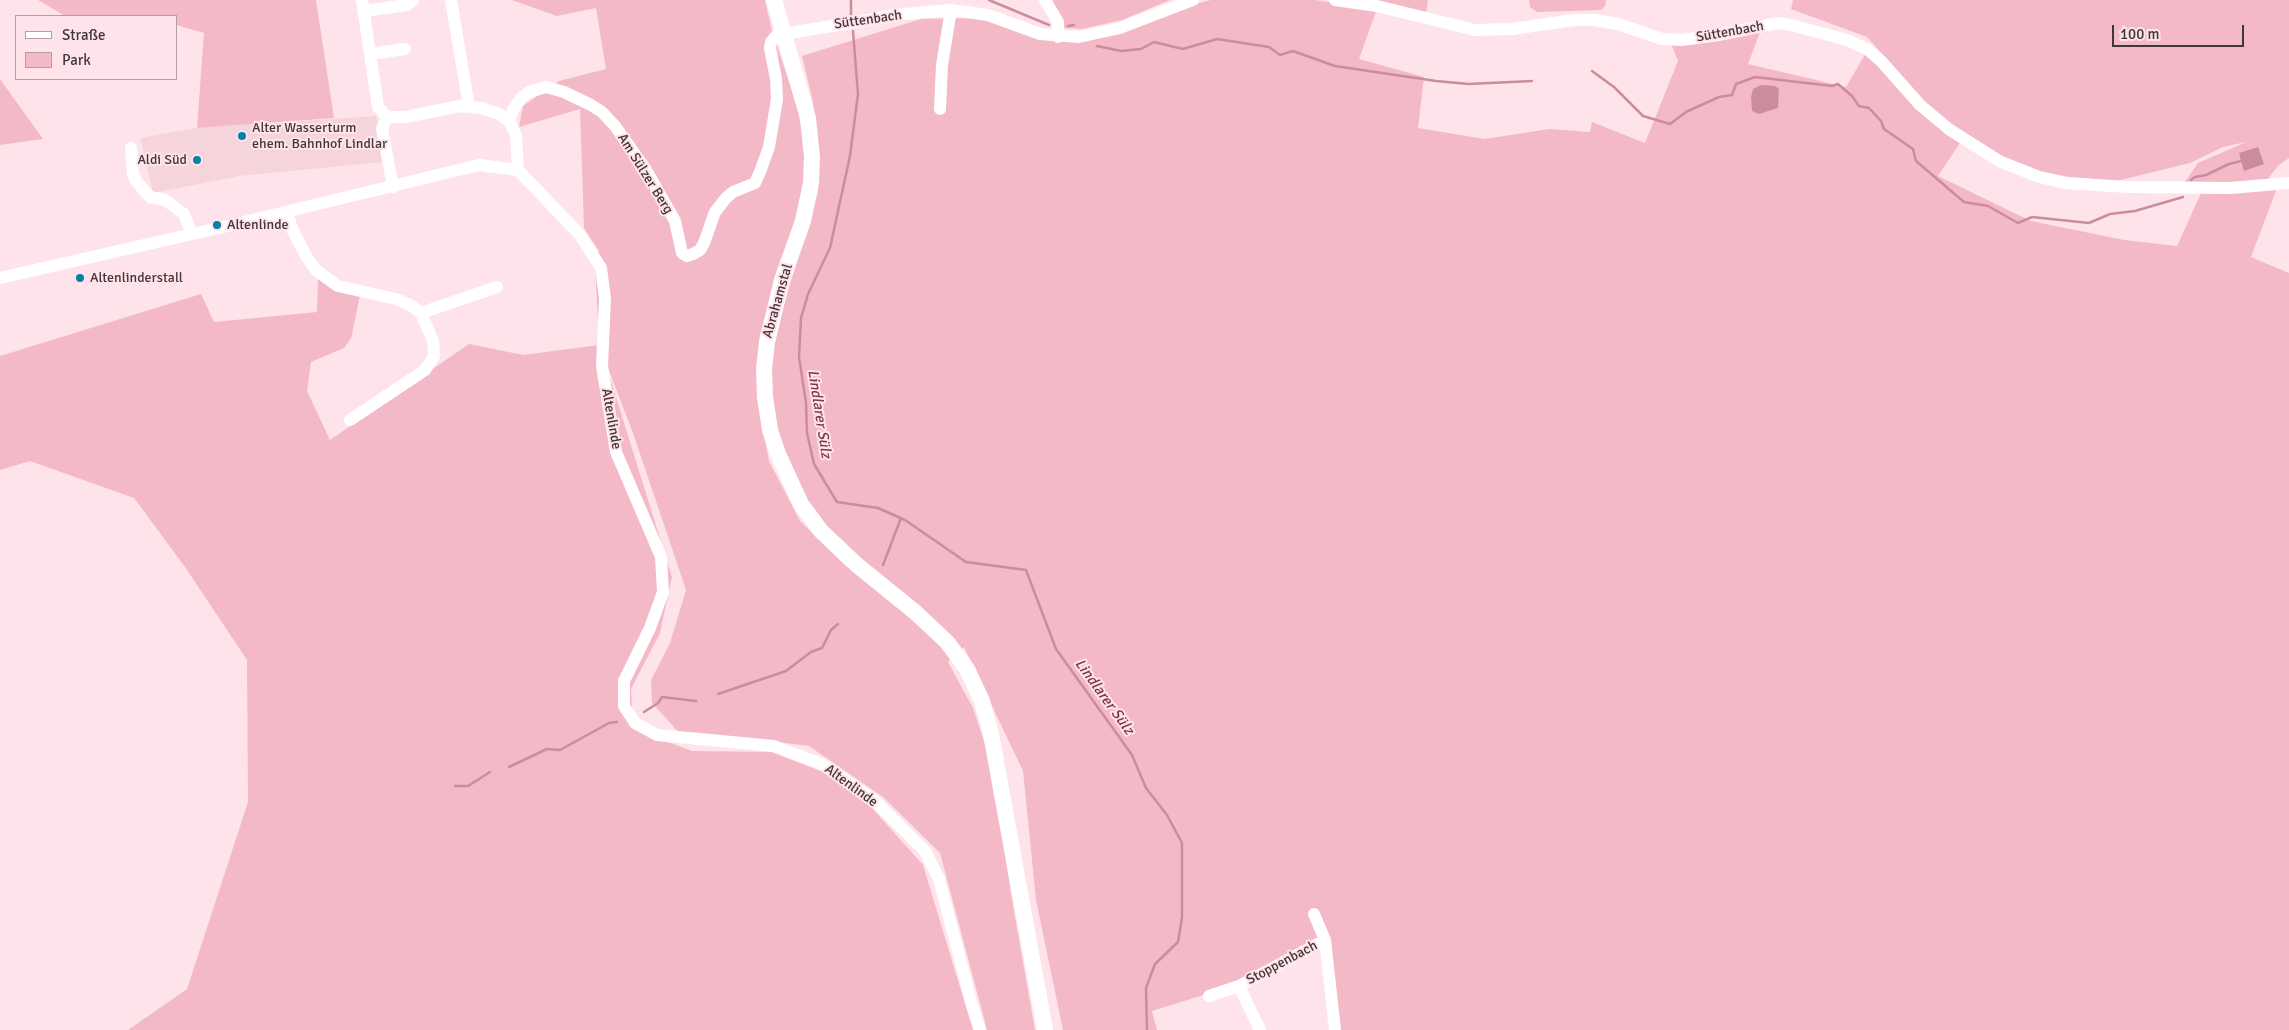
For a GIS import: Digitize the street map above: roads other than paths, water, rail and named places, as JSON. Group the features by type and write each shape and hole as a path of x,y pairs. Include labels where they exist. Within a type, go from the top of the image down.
{"main road":[{"name":"Abrahamstal","path":"774,0 808,118 812,157 811,183 805,215 772,312 766,342 764,369 765,397 770,430 778,454 801,504 821,531 857,565 947,642 966,669 982,701 991,734 1045,1030"}],"street":[{"path":"0,278 479,166 518,170 516,135 509,121 492,111 460,106 406,117 387,117 378,107 363,5 407,6 413,0"},
{"path":"451,0 469,106"},
{"path":"1045,0 1058,22 1058,37"},
{"name":"Süttenbach","path":"784,32 922,12 951,10 988,16 1040,34 1058,37 1079,37 1102,33 1193,0"},
{"name":"Süttenbach","path":"1335,0 1377,6 1475,30 1512,29 1574,20 1595,20 1618,24 1662,39 1682,40 1708,37 1778,23 1802,27 1847,40 1870,51 1933,118 1962,139 1992,156 2039,177 2081,184 2128,187 2230,188 2289,183"},
{"path":"940,110 942,65 951,10"},
{"name":"Am Sülzer Berg","path":"509,121 513,110 521,98 529,92 546,87 564,92 602,112 623,137 665,202 675,221 682,253 687,256 700,250 715,212 726,198 733,192 755,184 769,147 777,99 776,78 770,48 774,38 784,32"},
{"path":"370,54 406,49"},
{"path":"387,117 382,129 392,187"},
{"path":"131,148 133,175 136,181 150,197 165,200 184,214 192,234"},
{"name":"Altenlinde","path":"518,170 580,235 601,268 605,298 602,366 616,452 661,557 662,592 650,628 624,681 624,706 635,723 657,735 774,746 822,764 874,800 924,851 940,879 980,1030"},
{"path":"286,212 292,229 306,256 317,270 338,286 396,299 421,313 433,341 434,356 426,370 350,420"},
{"path":"421,313 496,286"},
{"name":"Stoppenbach","path":"1314,914 1325,940 1335,1030"},
{"name":"Stoppenbach","path":"1209,996 1239,986 1325,940"},
{"name":"Stoppenbach","path":"1239,986 1260,1030"}],"waterway":[{"name":"Lindlarer Sülz","path":"851,0 851,16"},
{"path":"989,0 1049,25"},
{"path":"1068,26 1074,25"},
{"name":"Lindlarer Sülz","path":"853,31 858,94 850,156 830,248 808,294 801,318 799,357 806,403 807,433 814,464 837,502 878,508 905,520 966,562 1026,570 1056,649 1132,755 1146,788 1167,815 1182,843 1182,917 1178,942 1155,964 1146,988 1147,1030"},
{"path":"1097,46 1121,51 1141,49 1154,42 1183,49 1217,39 1269,47 1280,55 1293,51 1335,66 1436,81 1469,84 1532,81"},
{"path":"1592,71 1614,87 1643,116 1670,124 1686,112 1719,97 1732,95 1736,84 1755,77 1832,86 1838,84 1852,96 1859,106 1869,108 1881,121 1884,129 1913,149 1916,161 1964,202 1988,206 2018,223 2032,217 2089,223 2110,214 2135,211 2183,197"},
{"path":"2191,180 2241,161"},
{"path":"883,565 901,518"},
{"path":"718,694 786,671 811,652 822,648 831,630 838,624"},
{"path":"644,712 658,703 662,697 696,701"},
{"path":"509,767 547,749 560,750 609,723 617,722"},
{"path":"455,786 468,786 490,772"}],"place":[{"name":"Alter Wasserturm ehem. Bahnhof Lindlar","path":"242,136"},
{"name":"Aldi Süd","path":"197,160"},
{"name":"Altenlinde","path":"217,225"},
{"name":"Altenlinderstall","path":"80,278"}]}
